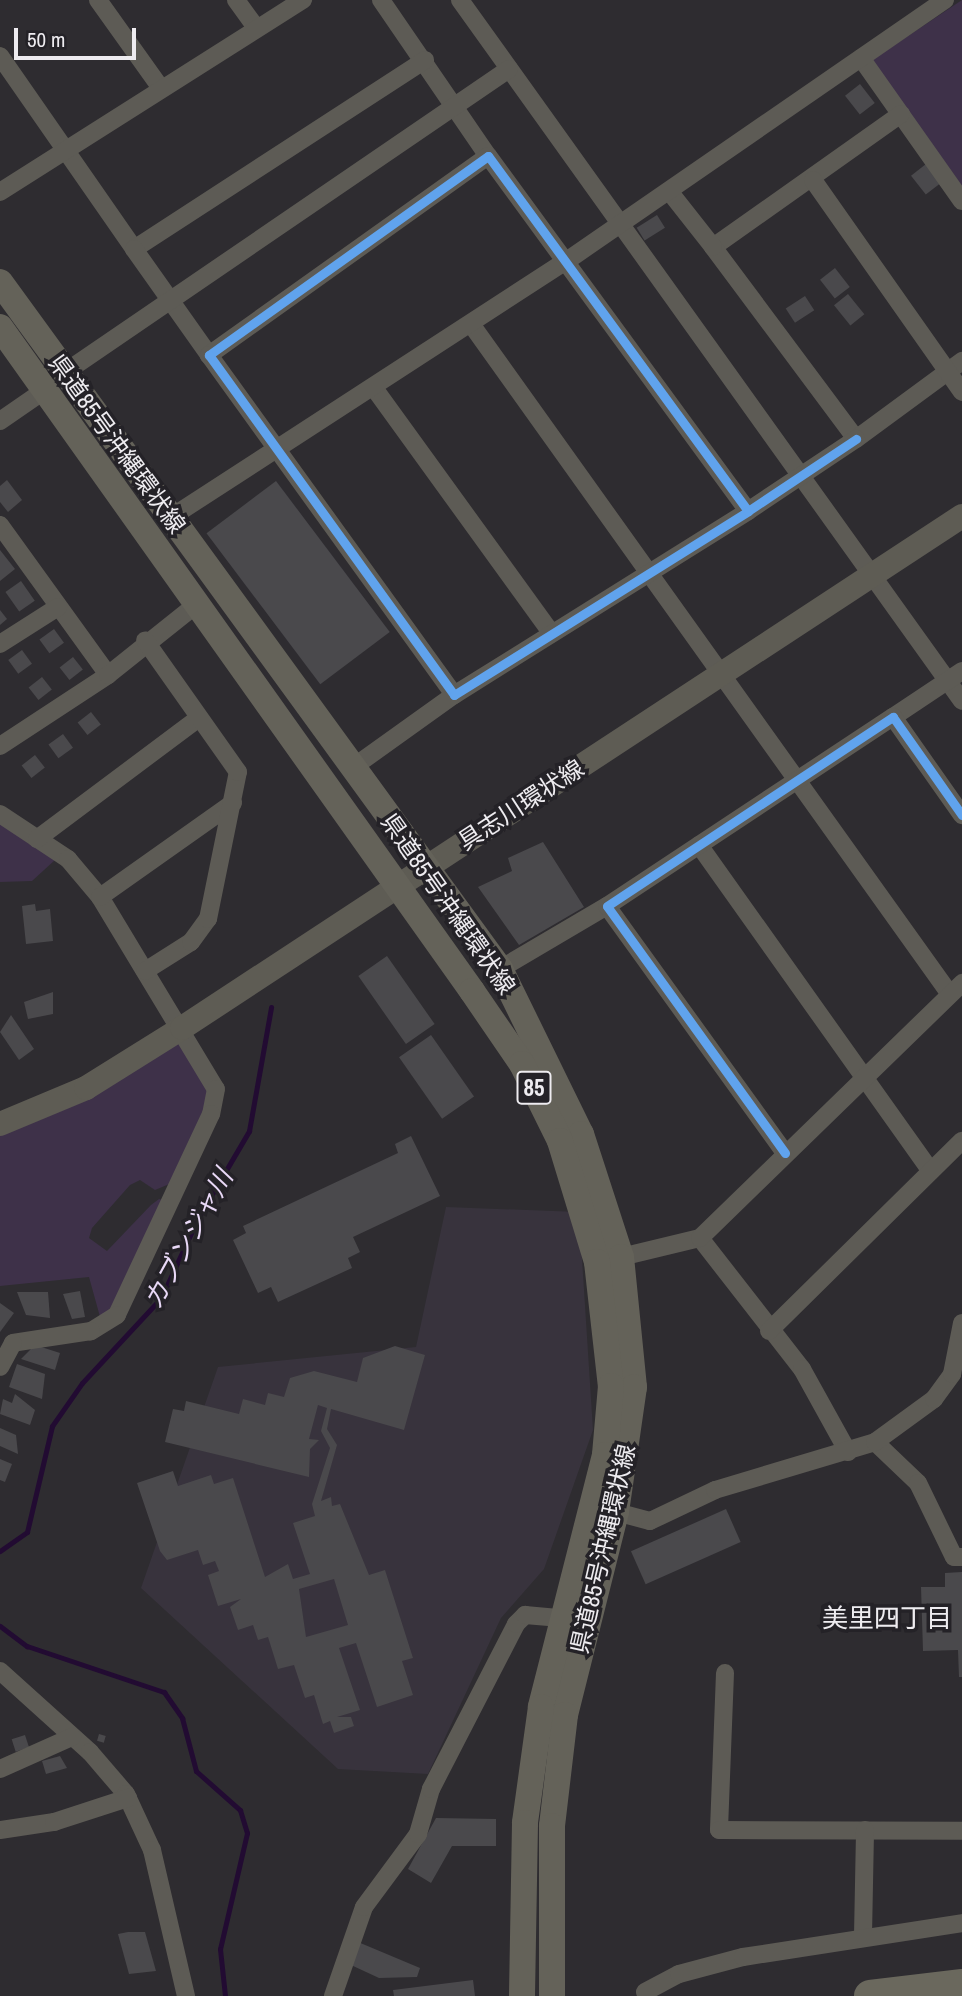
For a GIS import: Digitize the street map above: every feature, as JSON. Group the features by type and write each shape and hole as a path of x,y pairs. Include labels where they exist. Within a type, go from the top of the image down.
{"highway":[{"path":"870,1996 962,1985"}],"main road":[{"name":"県道85号沖縄環状線","path":"0,282 54,381 197,604 522,1064 560,1141 597,1262 611,1386 605,1455 561,1618 525,1823 522,1996"},
{"name":"県道85号沖縄環状線","path":"0,327 54,381 170,518 500,969 581,1134 621,1257 634,1387 616,1512 565,1715 552,1826 552,1996"},
{"name":"具志川環状線","path":"0,1124 86,1087 182,1028 395,885 725,674 962,516"}],"street":[{"path":"98,0 160,87"},
{"path":"236,0 255,26"},
{"path":"0,192 255,26 303,0"},
{"path":"381,0 456,104 488,156 568,260 748,512"},
{"path":"460,0 804,475 870,577 955,676 962,701"},
{"path":"170,518 568,260 945,0"},
{"path":"0,56 171,302 454,695"},
{"path":"861,58 962,201"},
{"path":"134,249 425,60"},
{"path":"0,421 54,381 509,69"},
{"path":"713,247 813,180 901,114"},
{"path":"209,355 488,156"},
{"path":"813,180 955,366 962,392"},
{"path":"669,191 856,439"},
{"path":"471,324 651,569 797,780 955,988 861,1076 701,1238 621,1257"},
{"path":"352,768 550,631 748,512 804,475 955,366"},
{"path":"374,388 550,631"},
{"path":"1,529 108,675"},
{"path":"0,746 108,675 145,640 197,604"},
{"path":"0,644 58,607"},
{"path":"145,640 238,772 208,919 191,942 145,971"},
{"path":"500,969 607,906 955,676"},
{"path":"892,717 962,815"},
{"path":"37,839 199,718"},
{"path":"100,897 233,803"},
{"path":"0,814 68,859 100,897 182,1028 216,1089 211,1114 117,1315 102,1324 13,1343 0,1367"},
{"path":"699,845 931,1171"},
{"path":"607,906 785,1153"},
{"path":"769,1331 962,1141"},
{"path":"701,1238 769,1331 802,1369 848,1452"},
{"path":"616,1512 650,1521 715,1490 876,1442 934,1399 952,1374 962,1323"},
{"path":"876,1442 918,1483 954,1557 962,1557"},
{"path":"333,1996 364,1907 418,1834 430,1789 516,1624 525,1615 561,1618"},
{"path":"0,1671 72,1737 128,1798 152,1850 186,1996"},
{"path":"725,1673 719,1830 962,1831"},
{"path":"0,1769 72,1737"},
{"path":"0,1830 54,1822 128,1798"},
{"path":"863,1936 866,1830"},
{"path":"645,1992 679,1974 730,1961 863,1936 962,1923"}],"shaded area":[{"path":"962,0 962,186 872,60"},
{"path":"0,823 55,860 32,881 0,882"},
{"path":"182,1028 216,1089 179,1180 155,1190 140,1180 130,1185 92,1228 89,1238 107,1251 151,1205 159,1199 170,1202 102,1324 89,1277 0,1286 0,1124"},
{"path":"446,1207 579,1212 593,1430 544,1569 501,1618 428,1774 338,1769 141,1588 218,1367 416,1347"}],"building":[{"path":"860,84 875,103 860,115 845,96"},
{"path":"926,164 941,183 926,195 911,176"},
{"path":"657,215 665,228 645,240 637,228"},
{"path":"835,268 850,287 835,299 820,280"},
{"path":"848,294 864,314 850,326 834,305"},
{"path":"805,296 814,310 795,323 786,309"},
{"path":"7,480 22,500 8,512 0,502 0,486"},
{"path":"276,481 390,632 320,684 207,533"},
{"path":"0,550 15,569 0,581"},
{"path":"21,581 35,601 19,612 5,592"},
{"path":"0,610 7,619 0,625"},
{"path":"54,629 64,643 49,653 39,640"},
{"path":"22,650 32,664 18,674 8,660"},
{"path":"73,657 83,670 69,680 60,667"},
{"path":"42,677 52,690 38,700 29,687"},
{"path":"91,712 101,725 87,735 78,722"},
{"path":"63,734 73,748 58,758 48,745"},
{"path":"35,755 45,768 31,778 22,765"},
{"path":"543,842 584,907 519,945 478,887 512,871 508,858"},
{"path":"35,904 36,911 50,909 53,941 26,944 22,906"},
{"path":"387,956 435,1024 406,1044 358,976"},
{"path":"53,992 53,1014 28,1019 24,1002"},
{"path":"11,1015 34,1049 19,1060 0,1032"},
{"path":"431,1035 474,1096 442,1119 399,1057"},
{"path":"411,1136 440,1196 353,1237 360,1252 348,1258 352,1268 278,1302 271,1287 258,1293 233,1240 246,1233 243,1226 398,1153 395,1144"},
{"path":"80,1291 85,1317 72,1319 63,1294"},
{"path":"17,1292 48,1292 50,1318 26,1315"},
{"path":"0,1303 14,1313 0,1332"},
{"path":"35,1345 60,1353 55,1370 21,1359"},
{"path":"395,1346 425,1355 404,1430 331,1409 327,1429 337,1445 321,1501 331,1497 332,1506 340,1504 369,1575 385,1570 413,1658 402,1661 413,1695 377,1707 356,1643 339,1648 360,1710 337,1717 351,1717 354,1726 334,1733 330,1721 323,1724 314,1695 305,1698 294,1665 278,1669 268,1637 258,1640 253,1625 238,1630 230,1607 241,1599 218,1606 208,1575 219,1571 215,1561 203,1565 198,1550 167,1560 160,1551 137,1483 173,1471 178,1486 211,1475 214,1484 233,1478 265,1577 288,1564 293,1579 310,1574 293,1523 315,1516 312,1504 330,1448 321,1431 327,1408 318,1405 309,1439 319,1440 310,1449 309,1477 165,1442 173,1409 184,1411 186,1401 239,1414 243,1399 265,1405 268,1393 284,1397 290,1378 314,1371 357,1382 363,1358","holes":["334,1579 348,1625 306,1637 299,1589"]},
{"path":"17,1364 45,1374 42,1399 9,1387"},
{"path":"15,1394 35,1410 30,1425 0,1414 3,1399 12,1403"},
{"path":"0,1428 16,1435 18,1454 0,1446"},
{"path":"0,1459 12,1464 5,1482 0,1480"},
{"path":"726,1509 741,1542 646,1584 631,1551"},
{"path":"962,1572 962,1677 959,1677 958,1650 923,1651 921,1587 945,1587 945,1573"},
{"path":"99,1734 106,1736 104,1743 97,1741"},
{"path":"25,1735 29,1747 16,1752 12,1739"},
{"path":"60,1756 67,1768 46,1774 42,1761"},
{"path":"436,1818 496,1819 496,1846 452,1846 431,1883 408,1869"},
{"path":"145,1932 156,1971 129,1974 118,1934"},
{"path":"358,1942 420,1968 417,1977 379,1978 351,1965"},
{"path":"473,1980 475,1996 394,1996 393,1990"}],"waterway":[{"name":"カブンジャ川","path":"0,1551 27,1532 52,1426 82,1383 161,1298 198,1218 249,1131 271,1007"},
{"name":"カブンジャ川","path":"0,1626 27,1646 164,1692 182,1718 196,1771 240,1810 247,1833 220,1949 225,1996"}],"cycle path":[{"path":"748,511 488,156 209,355 454,695 748,511 856,439"},
{"path":"785,1153 607,906 893,717 962,815"}],"district":[{"name":"美里四丁目","path":"887,1618"}]}
